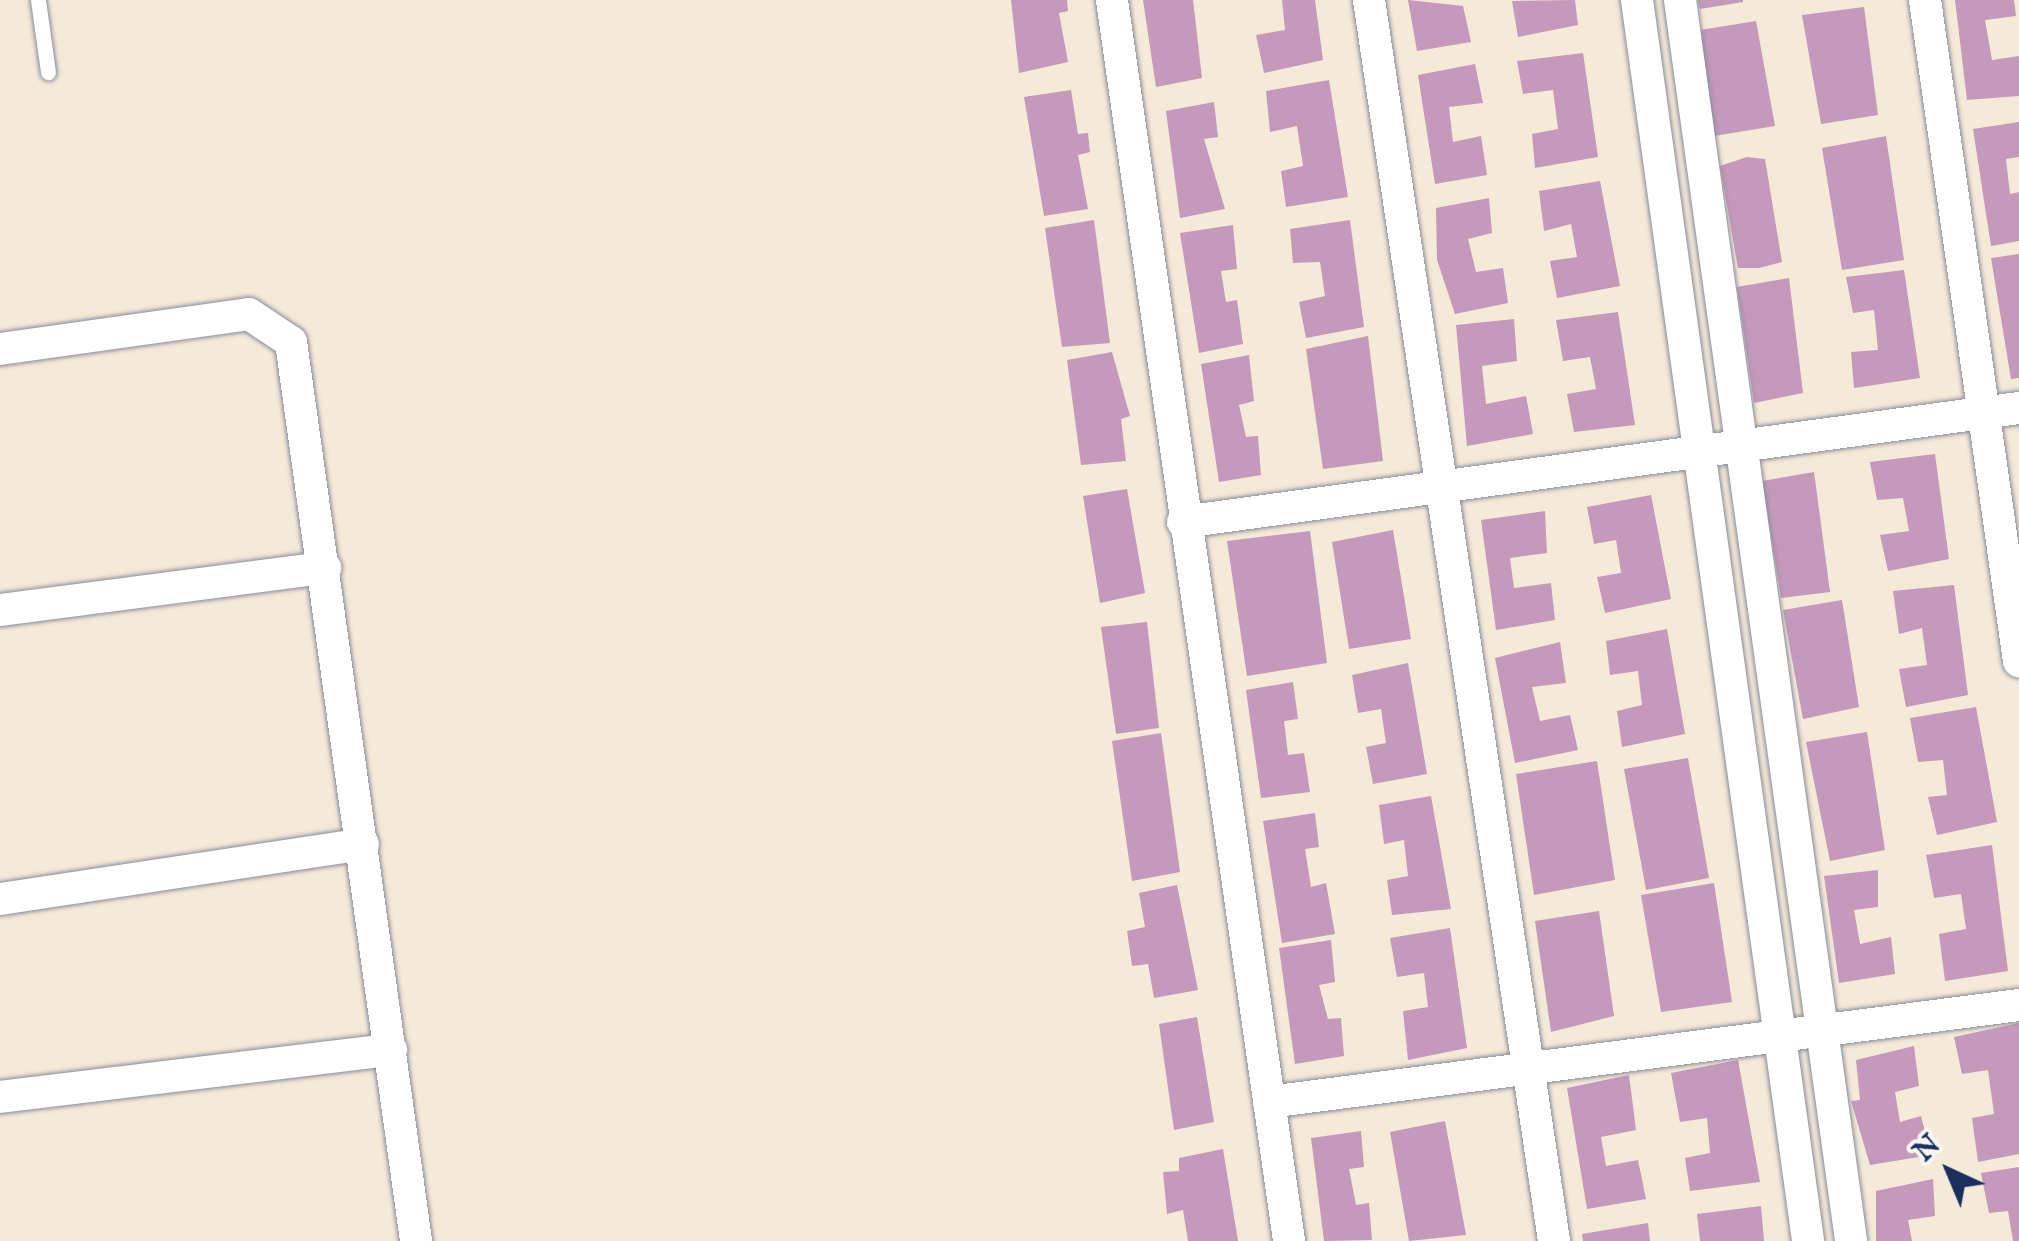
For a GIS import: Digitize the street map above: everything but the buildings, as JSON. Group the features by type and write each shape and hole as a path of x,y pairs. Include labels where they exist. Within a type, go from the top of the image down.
{"street":[{"path":"1112,0 1183,522 1289,1241"},
{"path":"1369,0 1445,486 1554,1241"},
{"path":"1636,0 1808,1241"},
{"path":"1680,0 1851,1241"},
{"path":"1925,0 2019,662"},
{"path":"0,349 232,316 272,322 290,342 325,568 416,1241"},
{"path":"1183,522 2019,408"},
{"path":"0,610 325,568"},
{"path":"0,898 363,844"},
{"path":"1269,1102 2019,1005"},
{"path":"0,1097 391,1050"}],"lane":[{"path":"38,0 48,72"}]}
